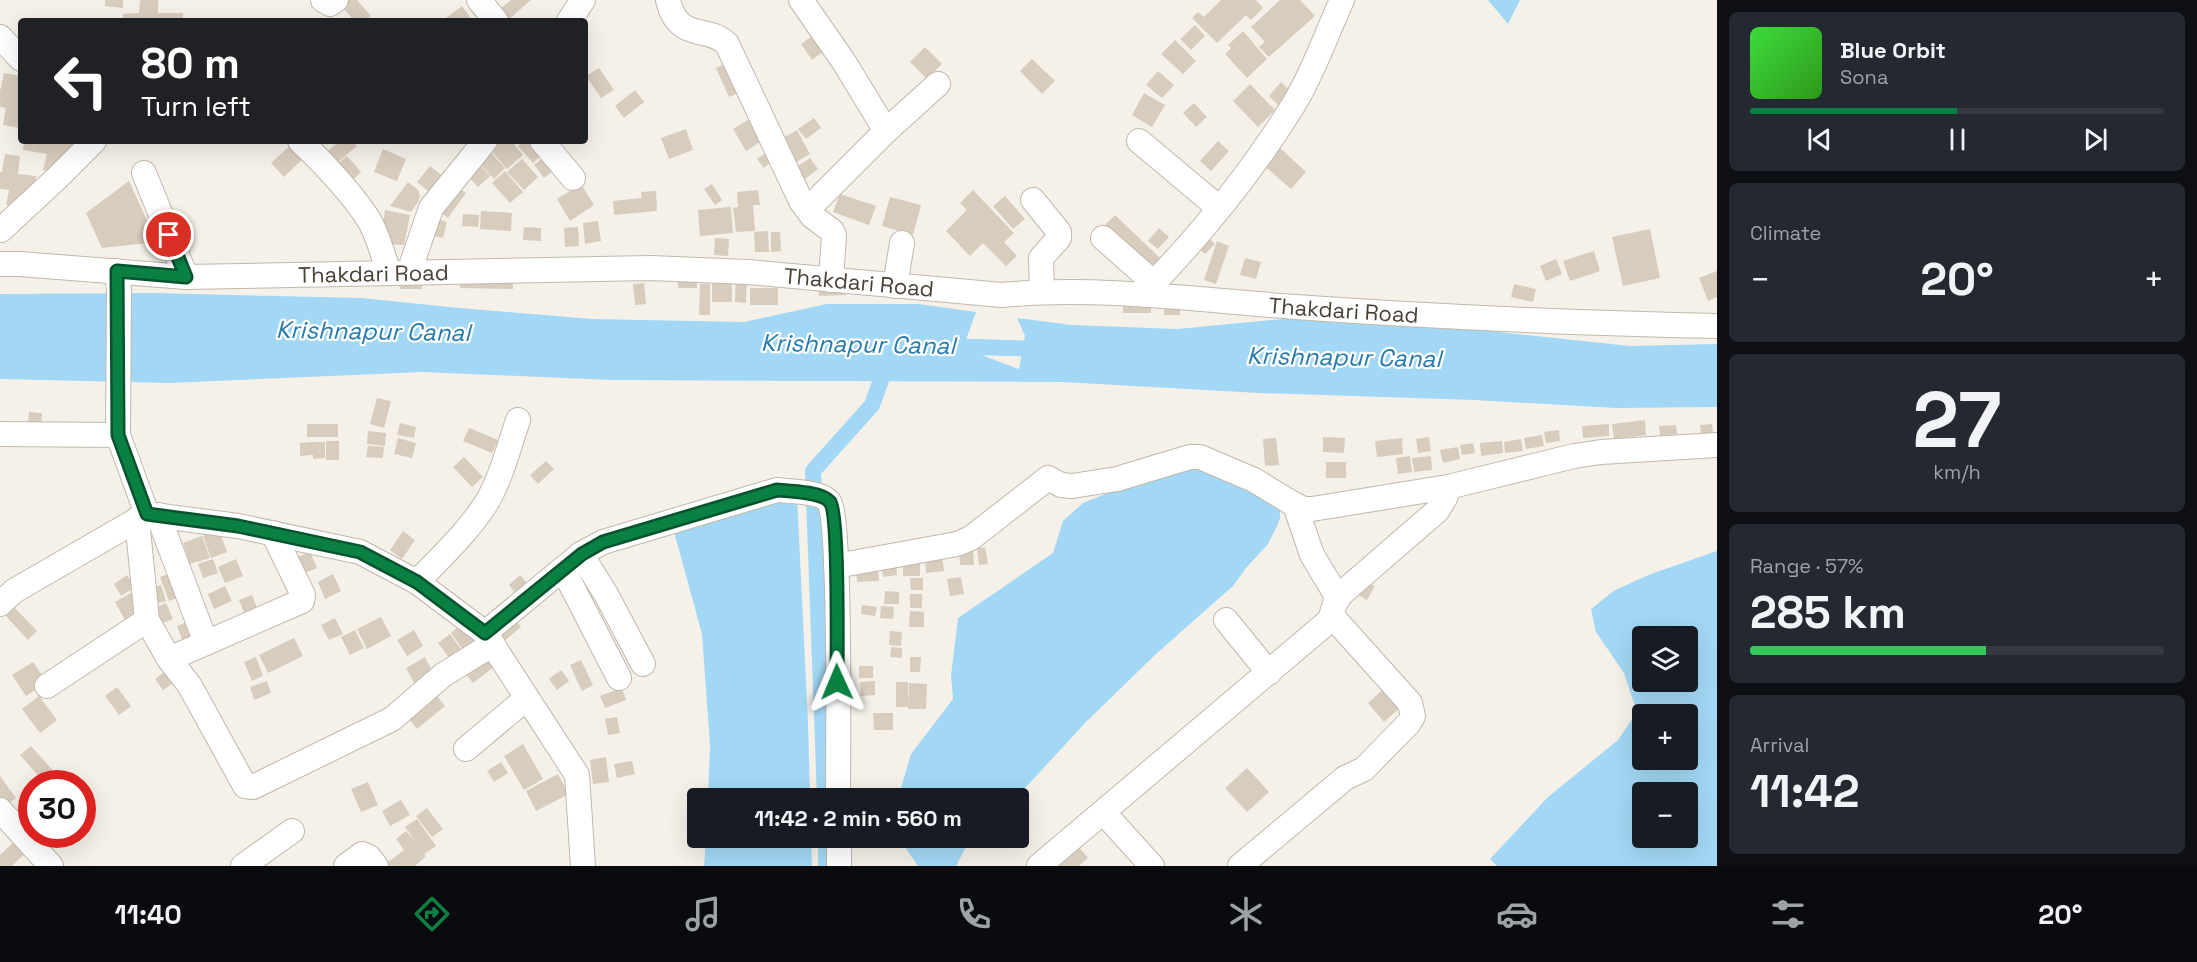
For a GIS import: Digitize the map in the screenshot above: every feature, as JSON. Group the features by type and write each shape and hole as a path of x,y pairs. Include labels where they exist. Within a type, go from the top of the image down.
{"street":[{"path":"323,0 330,4 336,0"},
{"path":"479,0 494,18"},
{"path":"571,18 583,0"},
{"path":"668,0 673,14 682,25 693,32 720,38 728,44 805,209 834,235 831,280"},
{"path":"801,0 844,62 886,131"},
{"path":"1103,238 1149,289 1219,208 1294,103 1320,54 1342,0"},
{"path":"0,37 18,56"},
{"path":"816,201 886,131 938,84"},
{"path":"1139,141 1219,208"},
{"path":"10,264 1,229 57,179 91,144"},
{"path":"303,144 362,210 399,272"},
{"path":"399,272 431,208 483,144"},
{"path":"545,144 573,178"},
{"path":"144,173 186,277"},
{"path":"1034,200 1059,232 1059,238 1041,258 1042,291"},
{"path":"895,286 902,243"},
{"name":"Thakdari Road","path":"10,264 118,280 650,268 748,272 1002,295 1042,291 1149,289 1298,307 1582,323 1717,326"},
{"path":"118,280 118,435 147,516 206,643"},
{"path":"417,582 466,529 487,502 518,420"},
{"path":"0,434 118,435"},
{"path":"836,566 957,543 980,531 1048,478 1061,485 1072,486 1118,479 1191,457 1200,457 1218,463 1254,480 1295,505 1304,509 1312,509 1448,487 1574,456 1601,452 1717,445"},
{"path":"1039,866 1269,673 1437,511 1445,498 1448,487"},
{"path":"147,516 147,620 169,659 190,686 245,786 248,787 402,713 443,675 489,638 563,569 582,554 603,542 777,490 795,491 825,498 833,507 836,566 838,788"},
{"path":"1240,866 1345,778 1364,769 1409,723 1413,716 1410,703 1335,607 1304,535 1295,505"},
{"path":"0,604 14,591 147,516 238,526 360,552 417,582 489,638 577,775 583,866"},
{"path":"169,659 302,601 303,598 273,533"},
{"path":"582,554 643,664"},
{"path":"563,569 619,678"},
{"path":"47,686 147,620"},
{"path":"1226,620 1269,673"},
{"path":"466,749 527,698"},
{"path":"0,810 51,866"},
{"path":"1103,812 1152,866"},
{"path":"243,866 292,831"},
{"path":"839,848 839,866"},
{"path":"346,866 362,854 369,857 376,866"}],"water":[{"path":"1488,0 1520,0 1508,24"},
{"path":"153,293 362,298 592,319 744,322 827,304 918,304 976,312 963,348 1019,369 1025,336 1017,318 1072,325 1177,329 1283,319 1386,320 1630,346 1717,344 1717,407 1616,408 1063,382 611,380 423,372 169,383 0,379 0,294"},
{"path":"1201,462 1275,503 1280,510 1280,518 1268,544 1233,586 1156,654 1085,723 1025,788 901,788 911,754 953,699 951,676 958,618 1053,553 1063,521 1083,503 1178,465"},
{"path":"797,496 810,788 708,788 710,745 702,634 673,528"},
{"path":"1717,551 1717,866 1497,866 1490,859 1548,797 1618,740 1632,719 1632,770 1698,770 1698,704 1634,704 1624,673 1596,632 1591,609 1615,590 1651,574"},
{"path":"705,848 811,848 812,866 704,866"},
{"path":"906,848 965,848 956,866 918,866"}],"building":[{"path":"105,0 123,0 123,8 105,6"},
{"path":"140,0 158,0 158,13 183,13 183,18 123,18 123,14 139,13"},
{"path":"346,0 357,0 371,16 352,18 341,5"},
{"path":"511,0 531,0 510,18 500,9"},
{"path":"1221,0 1256,0 1263,8 1251,20 1246,15 1217,43 1192,18 1198,12 1204,17"},
{"path":"1280,0 1300,0 1315,16 1269,57 1259,47 1265,42 1251,27"},
{"path":"462,6 470,17 469,18 446,18"},
{"path":"1195,25 1205,36 1191,50 1180,39"},
{"path":"1243,31 1267,59 1247,78 1225,54 1231,48 1228,45"},
{"path":"816,33 827,49 812,60 801,44"},
{"path":"1175,40 1196,61 1183,74 1161,54"},
{"path":"925,47 942,64 927,79 910,62"},
{"path":"1032,59 1055,81 1042,94 1020,71"},
{"path":"732,61 745,90 729,97 716,68"},
{"path":"599,68 614,90 601,98 588,79 588,75"},
{"path":"1158,71 1174,85 1162,98 1146,85"},
{"path":"4,73 18,75 18,128 3,125 6,108 0,107 0,91"},
{"path":"1281,82 1293,93 1280,107 1269,96"},
{"path":"1250,84 1275,110 1258,127 1233,101"},
{"path":"635,90 644,102 624,118 615,106"},
{"path":"1144,93 1165,105 1152,127 1132,115"},
{"path":"1194,103 1207,117 1196,127 1183,113"},
{"path":"753,117 767,138 746,151 733,129"},
{"path":"814,118 821,128 806,139 798,129"},
{"path":"686,129 693,150 669,159 661,138"},
{"path":"797,130 810,154 791,165 778,141"},
{"path":"1218,141 1229,151 1211,171 1200,161"},
{"path":"24,144 76,144 74,158 60,174 43,170 47,154 23,150"},
{"path":"292,144 296,144 307,155 284,177 271,163"},
{"path":"336,144 355,144 357,146 338,162 328,151"},
{"path":"489,144 514,144 523,155 507,169 487,146"},
{"path":"520,144 543,144 548,150 533,163 518,146"},
{"path":"1276,144 1306,172 1291,189 1260,162"},
{"path":"485,146 505,168 494,179 473,156"},
{"path":"383,149 406,159 397,181 374,172"},
{"path":"767,152 773,160 764,168 757,159"},
{"path":"5,154 20,156 18,174 36,176 34,193 24,191 20,208 6,205 9,190 0,189 0,172 2,172"},
{"path":"548,154 558,167 544,178 534,165"},
{"path":"347,156 361,172 351,182 336,165"},
{"path":"810,158 818,169 804,180 795,168"},
{"path":"475,159 490,176 478,187 463,170"},
{"path":"522,159 538,177 524,190 507,172"},
{"path":"430,166 445,178 432,194 417,182"},
{"path":"505,171 523,192 510,203 492,183"},
{"path":"129,181 157,242 102,248 86,213"},
{"path":"408,182 418,190 420,196 411,212 390,206"},
{"path":"451,182 466,193 448,218 433,207"},
{"path":"581,184 594,205 570,221 557,199"},
{"path":"712,184 722,200 715,205 704,189"},
{"path":"758,190 760,205 753,205 755,231 736,232 733,208 738,207 737,192"},
{"path":"973,190 1014,233 1004,242 1017,256 1006,266 983,243 970,256 946,231 967,210 960,203"},
{"path":"656,191 657,211 614,215 613,201 642,198 641,192"},
{"path":"840,194 876,206 869,225 833,212"},
{"path":"1005,196 1025,219 1013,229 993,206"},
{"path":"890,197 921,205 913,235 882,226"},
{"path":"731,207 733,233 700,236 698,210"},
{"path":"385,210 410,215 404,245 389,244 382,230"},
{"path":"481,211 512,213 511,231 480,229"},
{"path":"463,214 479,215 478,227 462,226"},
{"path":"1115,215 1160,258 1149,270 1103,227"},
{"path":"432,217 447,222 443,238 427,234"},
{"path":"598,221 601,241 585,244 583,223"},
{"path":"524,227 541,228 541,241 523,240"},
{"path":"578,227 579,246 565,247 564,228"},
{"path":"1159,228 1169,237 1158,249 1148,241"},
{"path":"1650,229 1660,278 1623,286 1612,237"},
{"path":"768,231 769,252 755,252 754,232"},
{"path":"771,232 780,232 781,251 771,252"},
{"path":"1206,235 1215,244 1205,254 1196,245"},
{"path":"715,238 729,239 728,256 714,255"},
{"path":"1217,241 1229,246 1216,284 1204,280"},
{"path":"1594,251 1600,271 1570,281 1563,261"},
{"path":"1245,258 1261,262 1256,279 1240,275"},
{"path":"1556,259 1562,274 1546,281 1540,266"},
{"path":"1717,271 1717,297 1708,301 1699,278"},
{"path":"461,272 513,273 513,289 460,288"},
{"path":"678,274 697,274 697,288 678,288"},
{"path":"399,276 422,276 422,289 400,289"},
{"path":"736,276 747,277 746,303 735,302"},
{"path":"712,278 732,278 732,302 712,302"},
{"path":"644,283 646,304 635,305 633,284"},
{"path":"845,283 846,295 819,296 818,285"},
{"path":"700,284 710,284 710,315 699,315"},
{"path":"1514,284 1536,289 1533,302 1511,297"},
{"path":"750,288 778,288 778,305 750,305"},
{"path":"1123,299 1151,300 1151,313 1123,313"},
{"path":"1164,306 1180,306 1180,315 1164,315"},
{"path":"377,398 391,401 384,428 370,424"},
{"path":"29,412 42,413 41,426 28,425"},
{"path":"1645,420 1646,435 1614,439 1612,424"},
{"path":"400,423 416,427 414,438 397,435"},
{"path":"307,424 338,424 338,437 307,437"},
{"path":"1609,424 1609,436 1583,438 1582,426"},
{"path":"1712,424 1713,433 1701,434 1700,425"},
{"path":"1676,425 1677,434 1660,436 1659,426"},
{"path":"469,428 498,440 492,453 463,441"},
{"path":"1559,430 1560,441 1546,443 1544,432"},
{"path":"368,431 386,433 385,446 367,444"},
{"path":"1542,435 1544,446 1526,449 1524,438"},
{"path":"1323,437 1345,438 1344,453 1323,452"},
{"path":"1429,437 1431,451 1418,453 1416,439"},
{"path":"398,438 416,443 412,458 394,454"},
{"path":"1276,438 1279,465 1265,466 1263,439"},
{"path":"1402,438 1403,454 1377,457 1375,441"},
{"path":"1521,439 1523,451 1505,453 1504,442"},
{"path":"326,441 339,441 339,460 326,460"},
{"path":"1502,441 1503,453 1481,456 1480,443"},
{"path":"325,442 325,458 313,459 313,455 300,456 300,443"},
{"path":"1473,443 1475,453 1462,455 1460,445"},
{"path":"368,446 384,447 383,458 366,457"},
{"path":"1458,447 1460,459 1443,463 1440,450"},
{"path":"1410,456 1412,472 1398,474 1396,458"},
{"path":"1431,456 1432,470 1414,472 1412,458"},
{"path":"464,457 483,477 472,487 453,467"},
{"path":"546,461 554,469 538,484 530,475"},
{"path":"1326,462 1346,462 1346,478 1326,478"},
{"path":"219,530 227,552 211,558 203,536"},
{"path":"403,531 415,540 402,559 390,550"},
{"path":"202,536 210,558 190,564 183,543"},
{"path":"985,547 988,564 979,565 977,548"},
{"path":"973,548 974,565 960,565 959,549"},
{"path":"310,552 317,568 294,577 288,561"},
{"path":"942,555 944,571 926,573 925,557"},
{"path":"213,559 218,573 203,578 198,564"},
{"path":"236,559 243,576 225,583 218,567"},
{"path":"896,559 897,575 883,577 881,561"},
{"path":"878,564 879,581 857,582 856,565"},
{"path":"920,564 920,576 903,576 903,565"},
{"path":"174,572 183,596 169,601 160,577"},
{"path":"333,574 341,591 325,599 318,582"},
{"path":"127,575 135,587 121,596 114,584"},
{"path":"520,575 533,590 521,600 509,585"},
{"path":"961,577 964,594 950,596 947,579"},
{"path":"910,578 923,578 923,590 911,590"},
{"path":"1361,579 1375,586 1367,600 1353,592"},
{"path":"161,585 166,601 149,606 144,590"},
{"path":"225,586 232,601 214,609 208,594"},
{"path":"885,591 899,592 899,604 884,604"},
{"path":"131,593 142,611 125,620 115,602"},
{"path":"910,594 922,594 922,608 910,608"},
{"path":"252,595 260,615 247,620 239,600"},
{"path":"166,603 173,619 153,627 147,611"},
{"path":"862,605 877,607 875,616 861,614"},
{"path":"881,606 894,607 893,619 880,618"},
{"path":"14,607 37,631 28,640 5,615"},
{"path":"910,611 924,612 924,627 909,627"},
{"path":"513,616 521,627 503,642 495,631"},
{"path":"381,617 391,636 367,649 357,629"},
{"path":"335,618 343,634 329,640 321,625"},
{"path":"193,620 201,641 185,647 177,626"},
{"path":"461,624 478,646 467,655 451,633"},
{"path":"355,630 364,648 350,655 341,637"},
{"path":"414,630 423,646 407,656 397,640"},
{"path":"890,631 902,632 901,646 889,645"},
{"path":"450,634 466,656 454,664 438,643"},
{"path":"294,638 303,656 268,673 259,655"},
{"path":"891,647 902,648 902,658 890,657"},
{"path":"485,656 494,667 473,683 464,672"},
{"path":"256,657 263,676 252,681 244,662"},
{"path":"425,657 436,678 417,688 406,668"},
{"path":"910,657 921,657 920,672 910,672"},
{"path":"581,660 593,685 582,691 570,665"},
{"path":"33,662 47,682 26,696 12,675"},
{"path":"859,666 873,666 873,678 859,678"},
{"path":"170,667 179,679 163,690 155,679"},
{"path":"561,670 569,681 557,690 549,679"},
{"path":"267,681 271,693 254,700 250,687"},
{"path":"875,681 875,695 861,696 860,682"},
{"path":"896,682 908,682 908,707 896,707"},
{"path":"909,683 927,684 926,709 908,709"},
{"path":"1389,684 1405,703 1384,722 1368,703"},
{"path":"117,687 131,706 119,715 105,696"},
{"path":"622,688 626,700 605,708 600,696"},
{"path":"433,691 445,706 417,729 405,714"},
{"path":"39,696 57,720 40,733 22,709"},
{"path":"873,713 893,713 893,730 874,730"},
{"path":"617,717 620,733 608,735 605,719"},
{"path":"523,744 543,779 524,790 504,756"},
{"path":"31,746 52,770 33,770 20,755"},
{"path":"606,757 609,782 593,784 590,760"},
{"path":"632,761 635,774 617,778 614,764"},
{"path":"501,762 508,773 494,782 487,771"},
{"path":"1247,768 1269,792 1247,812 1225,788"},
{"path":"558,774 569,794 536,811 526,791"},
{"path":"0,776 16,798 0,810"},
{"path":"368,782 378,805 361,812 351,789"},
{"path":"401,800 410,815 390,826 382,811"},
{"path":"427,808 443,829 432,837 416,816"},
{"path":"417,819 436,846 424,854 426,856 415,866 383,866 404,850 396,839 406,831 416,842 405,827"},
{"path":"1073,840 1088,858 1079,866 1042,866"},
{"path":"13,843 24,854 12,866 0,866 0,855"}],"waterway":[{"name":"Krishnapur Canal","path":"941,346 1044,349"},
{"path":"825,788 813,471 872,405 881,380"},
{"path":"826,848 826,866"}],"route":[{"path":"169,235 186,277 117,271 119,290 118,435 147,514 238,526 360,552 417,582 485,633 582,554 603,542 777,490 795,491 825,498 833,507 837,682"}]}
